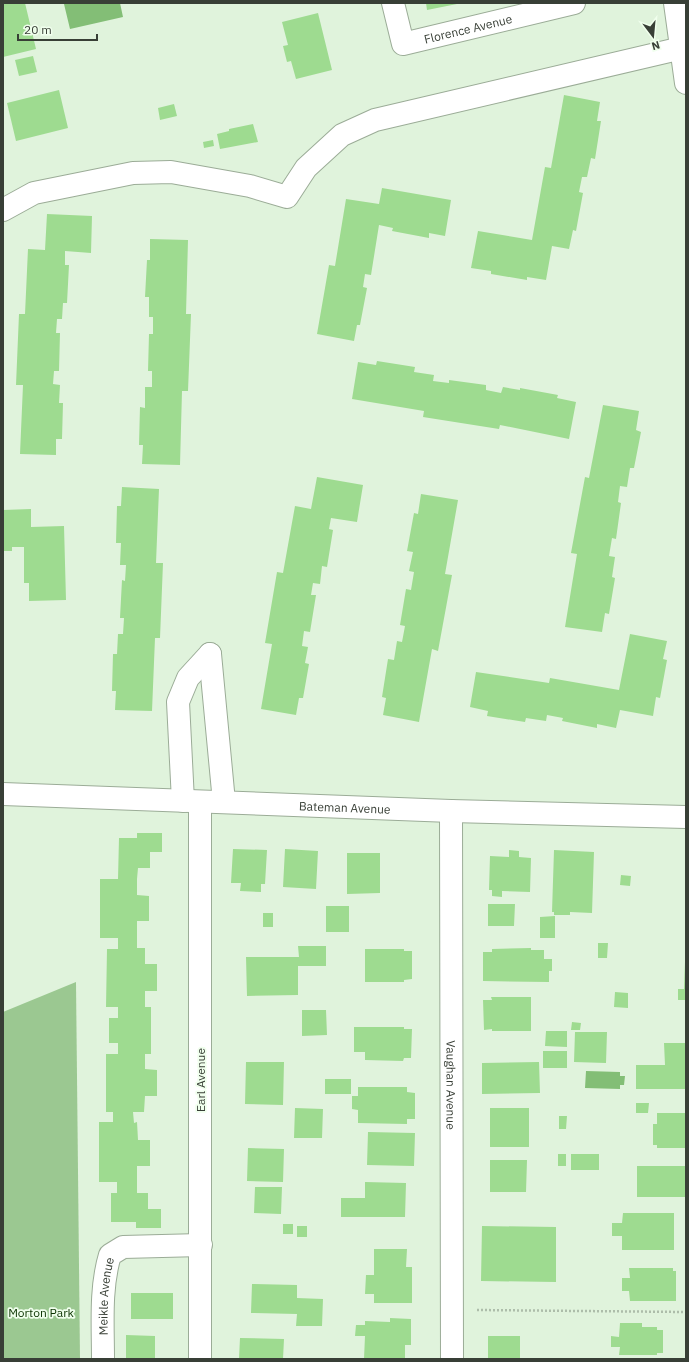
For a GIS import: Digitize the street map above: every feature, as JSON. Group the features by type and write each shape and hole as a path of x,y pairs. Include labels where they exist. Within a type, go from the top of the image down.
{"street":[{"name":"Florence Avenue","path":"393,3 403,44 574,3"},
{"path":"675,3 686,83"},
{"path":"3,210 34,193 133,173 171,172 250,186 287,197 306,168 342,135 375,120 682,48"},
{"name":"Earl Avenue","path":"200,1359 200,1245 192,801 178,702 188,678 210,654 224,802"},
{"name":"Bateman Avenue","path":"3,794 686,817"},
{"name":"Vaughan Avenue","path":"451,810 452,1359"},
{"name":"Meikle Avenue","path":"103,1359 103,1305 106,1269 110,1255 123,1247 200,1245"}],"path":[{"path":"473,1310 686,1312"}],"green space":[{"name":"Morton Park","path":"76,982 80,1359 3,1359 3,1012"}],"shaded area":[{"path":"120,3 123,17 70,29 64,4"},
{"path":"586,1071 620,1072 620,1076 625,1076 624,1085 620,1085 620,1089 585,1088"}],"building":[{"path":"3,3 25,3 36,49 3,57"},
{"path":"426,3 457,3 457,4 427,10"},
{"path":"318,13 332,70 296,79 291,61 287,62 283,46 288,45 282,22"},
{"path":"33,56 37,72 19,76 15,60"},
{"path":"59,90 68,128 16,141 7,103"},
{"path":"564,95 600,102 597,121 601,121 595,159 591,158 587,177 582,177 579,192 583,193 576,231 573,230 569,249 552,246 546,280 527,277 527,280 491,274 491,271 471,268 478,231 532,240 545,167 551,168"},
{"path":"174,104 177,116 160,120 158,108"},
{"path":"253,124 258,142 220,149 217,134 229,131 229,129"},
{"path":"213,140 214,146 204,148 203,142"},
{"path":"382,188 451,200 445,236 429,233 429,238 392,231 393,228 379,225 371,275 365,274 363,287 367,288 360,325 357,325 354,341 317,334 329,265 335,266 346,199 379,204"},
{"path":"47,214 92,216 91,253 65,251 65,265 69,265 67,303 63,303 62,319 57,319 56,333 60,333 59,371 54,371 53,384 60,385 59,403 63,403 62,439 56,439 56,455 20,454 23,385 16,385 19,314 25,314 28,249 45,250"},
{"path":"150,239 188,240 186,314 191,314 188,391 182,391 180,465 142,464 143,445 139,445 140,407 145,408 145,387 152,387 152,371 148,371 149,334 153,334 153,317 149,317 149,297 145,297 147,260 150,260"},
{"path":"377,361 415,367 414,372 434,375 433,381 449,383 449,380 486,385 486,390 501,393 503,387 520,390 520,388 558,395 557,398 576,402 569,439 500,425 499,429 423,417 424,411 352,399 358,362 376,365"},
{"path":"603,405 639,411 636,430 641,432 634,468 630,468 627,487 620,486 618,502 621,503 616,539 612,538 609,556 615,557 612,577 615,578 609,614 605,613 602,632 565,627 577,554 571,553 585,477 589,478"},
{"path":"317,477 363,485 357,522 331,518 329,529 333,530 327,567 322,566 320,584 313,583 311,595 316,595 310,632 304,631 302,646 308,647 305,663 309,664 303,698 299,698 296,715 261,709 272,644 265,643 277,572 283,573 295,506 311,509"},
{"path":"122,487 159,489 156,563 163,563 160,638 155,638 152,711 115,710 116,691 112,691 113,654 117,654 118,634 123,634 124,618 120,618 122,580 125,581 126,565 120,565 121,543 116,543 117,506 121,506"},
{"path":"421,494 458,500 445,574 452,575 438,651 432,649 419,722 383,715 386,698 382,697 388,659 394,660 397,641 402,642 405,626 400,625 406,589 411,590 414,572 409,571 413,552 407,551 414,513 418,514"},
{"path":"31,509 31,527 64,526 66,600 29,601 29,583 24,583 24,547 12,547 12,551 3,551 3,510"},
{"path":"630,634 667,641 663,659 667,660 660,698 656,697 653,716 620,710 616,728 597,724 597,728 562,721 563,718 547,715 546,721 526,718 525,722 487,716 488,711 470,707 476,672 549,683 550,678 619,690"},
{"path":"137,833 162,833 162,852 150,852 150,868 138,868 137,879 137,895 149,896 149,921 137,921 137,948 145,948 145,964 157,964 157,991 145,991 145,1007 151,1007 151,1054 145,1054 145,1069 157,1070 157,1096 145,1096 144,1112 133,1112 134,1123 137,1122 138,1140 150,1140 150,1166 137,1166 137,1193 148,1193 148,1209 161,1209 161,1228 136,1228 136,1222 111,1222 111,1193 117,1193 117,1182 99,1182 99,1122 113,1122 113,1112 106,1112 106,1054 118,1054 118,1043 109,1043 109,1018 118,1018 118,1007 106,1007 107,949 118,949 118,938 100,938 100,879 118,879 119,838 137,838"},
{"path":"233,849 267,850 265,884 261,884 261,892 240,891 241,883 231,883"},
{"path":"285,849 318,851 316,889 283,887"},
{"path":"509,850 519,851 519,857 531,858 530,892 502,891 502,897 492,896 492,890 489,890 490,856 509,857"},
{"path":"554,850 594,852 592,913 570,912 570,915 554,915 554,912 552,912"},
{"path":"347,853 380,853 380,893 347,894"},
{"path":"621,875 631,876 630,886 620,885"},
{"path":"488,904 515,904 514,926 488,926"},
{"path":"326,906 349,906 349,932 326,932"},
{"path":"263,913 273,913 273,927 263,927"},
{"path":"555,916 555,938 540,938 540,917"},
{"path":"598,943 608,943 607,958 598,958"},
{"path":"298,946 326,946 326,966 298,966 298,995 247,996 246,957 299,957"},
{"path":"531,948 531,950 544,950 544,959 552,959 552,971 549,971 549,982 483,981 483,952 492,952 492,949"},
{"path":"365,949 404,949 404,951 412,951 412,979 404,980 404,982 365,982"},
{"path":"685,962 686,1000 678,1000 678,989 684,989"},
{"path":"615,992 628,993 628,1008 614,1007"},
{"path":"491,997 531,997 531,1031 484,1030 483,1000 492,1000"},
{"path":"302,1010 326,1010 327,1035 302,1036"},
{"path":"572,1022 581,1023 580,1030 571,1030"},
{"path":"354,1027 404,1027 404,1029 412,1029 411,1058 404,1058 403,1061 365,1060 365,1052 354,1052"},
{"path":"546,1031 567,1031 567,1047 545,1046"},
{"path":"575,1032 607,1032 606,1063 574,1062"},
{"path":"664,1043 686,1043 686,1089 636,1089 636,1065 665,1065"},
{"path":"543,1051 567,1051 567,1068 543,1068"},
{"path":"246,1062 284,1062 283,1105 245,1104"},
{"path":"539,1062 540,1093 482,1094 482,1063"},
{"path":"325,1079 351,1079 351,1094 325,1094"},
{"path":"358,1087 407,1087 407,1092 415,1093 415,1119 407,1119 407,1124 358,1123 358,1110 352,1109 352,1096 358,1096"},
{"path":"636,1103 649,1103 648,1113 636,1113"},
{"path":"295,1108 323,1109 322,1138 294,1138"},
{"path":"490,1108 529,1108 529,1147 490,1147"},
{"path":"657,1113 686,1113 686,1148 657,1148 657,1145 653,1145 653,1124 657,1124"},
{"path":"559,1116 567,1116 566,1129 559,1129"},
{"path":"368,1132 415,1133 414,1166 367,1165"},
{"path":"248,1148 284,1149 283,1182 247,1181"},
{"path":"558,1154 566,1154 566,1166 558,1166"},
{"path":"571,1154 599,1154 599,1170 571,1170"},
{"path":"490,1160 527,1160 526,1192 490,1192"},
{"path":"637,1166 686,1166 686,1197 637,1197"},
{"path":"365,1182 406,1183 405,1217 341,1217 341,1198 365,1198"},
{"path":"255,1187 282,1187 281,1214 254,1213"},
{"path":"623,1213 674,1213 674,1250 622,1250 622,1236 612,1236 612,1223 622,1223"},
{"path":"283,1224 293,1224 293,1234 283,1234"},
{"path":"297,1226 307,1226 307,1237 297,1237"},
{"path":"482,1226 556,1227 556,1282 481,1281"},
{"path":"374,1249 407,1249 406,1267 412,1267 412,1303 374,1303 374,1294 365,1294 366,1275 374,1275"},
{"path":"629,1268 673,1268 673,1271 676,1271 676,1301 630,1301 629,1291 622,1291 622,1278 630,1278"},
{"path":"252,1284 297,1285 297,1298 323,1299 322,1326 296,1326 297,1314 251,1313"},
{"path":"131,1293 173,1293 173,1319 131,1319"},
{"path":"390,1318 411,1319 411,1345 405,1345 405,1359 364,1359 365,1336 355,1336 356,1325 365,1325 365,1321 390,1322"},
{"path":"620,1323 642,1323 642,1327 657,1327 657,1330 663,1330 663,1353 657,1353 657,1355 619,1355 620,1347 611,1347 611,1336 619,1337"},
{"path":"126,1335 155,1336 155,1359 126,1359"},
{"path":"488,1336 520,1336 520,1359 488,1359"},
{"path":"240,1338 284,1339 283,1359 239,1359"}]}
